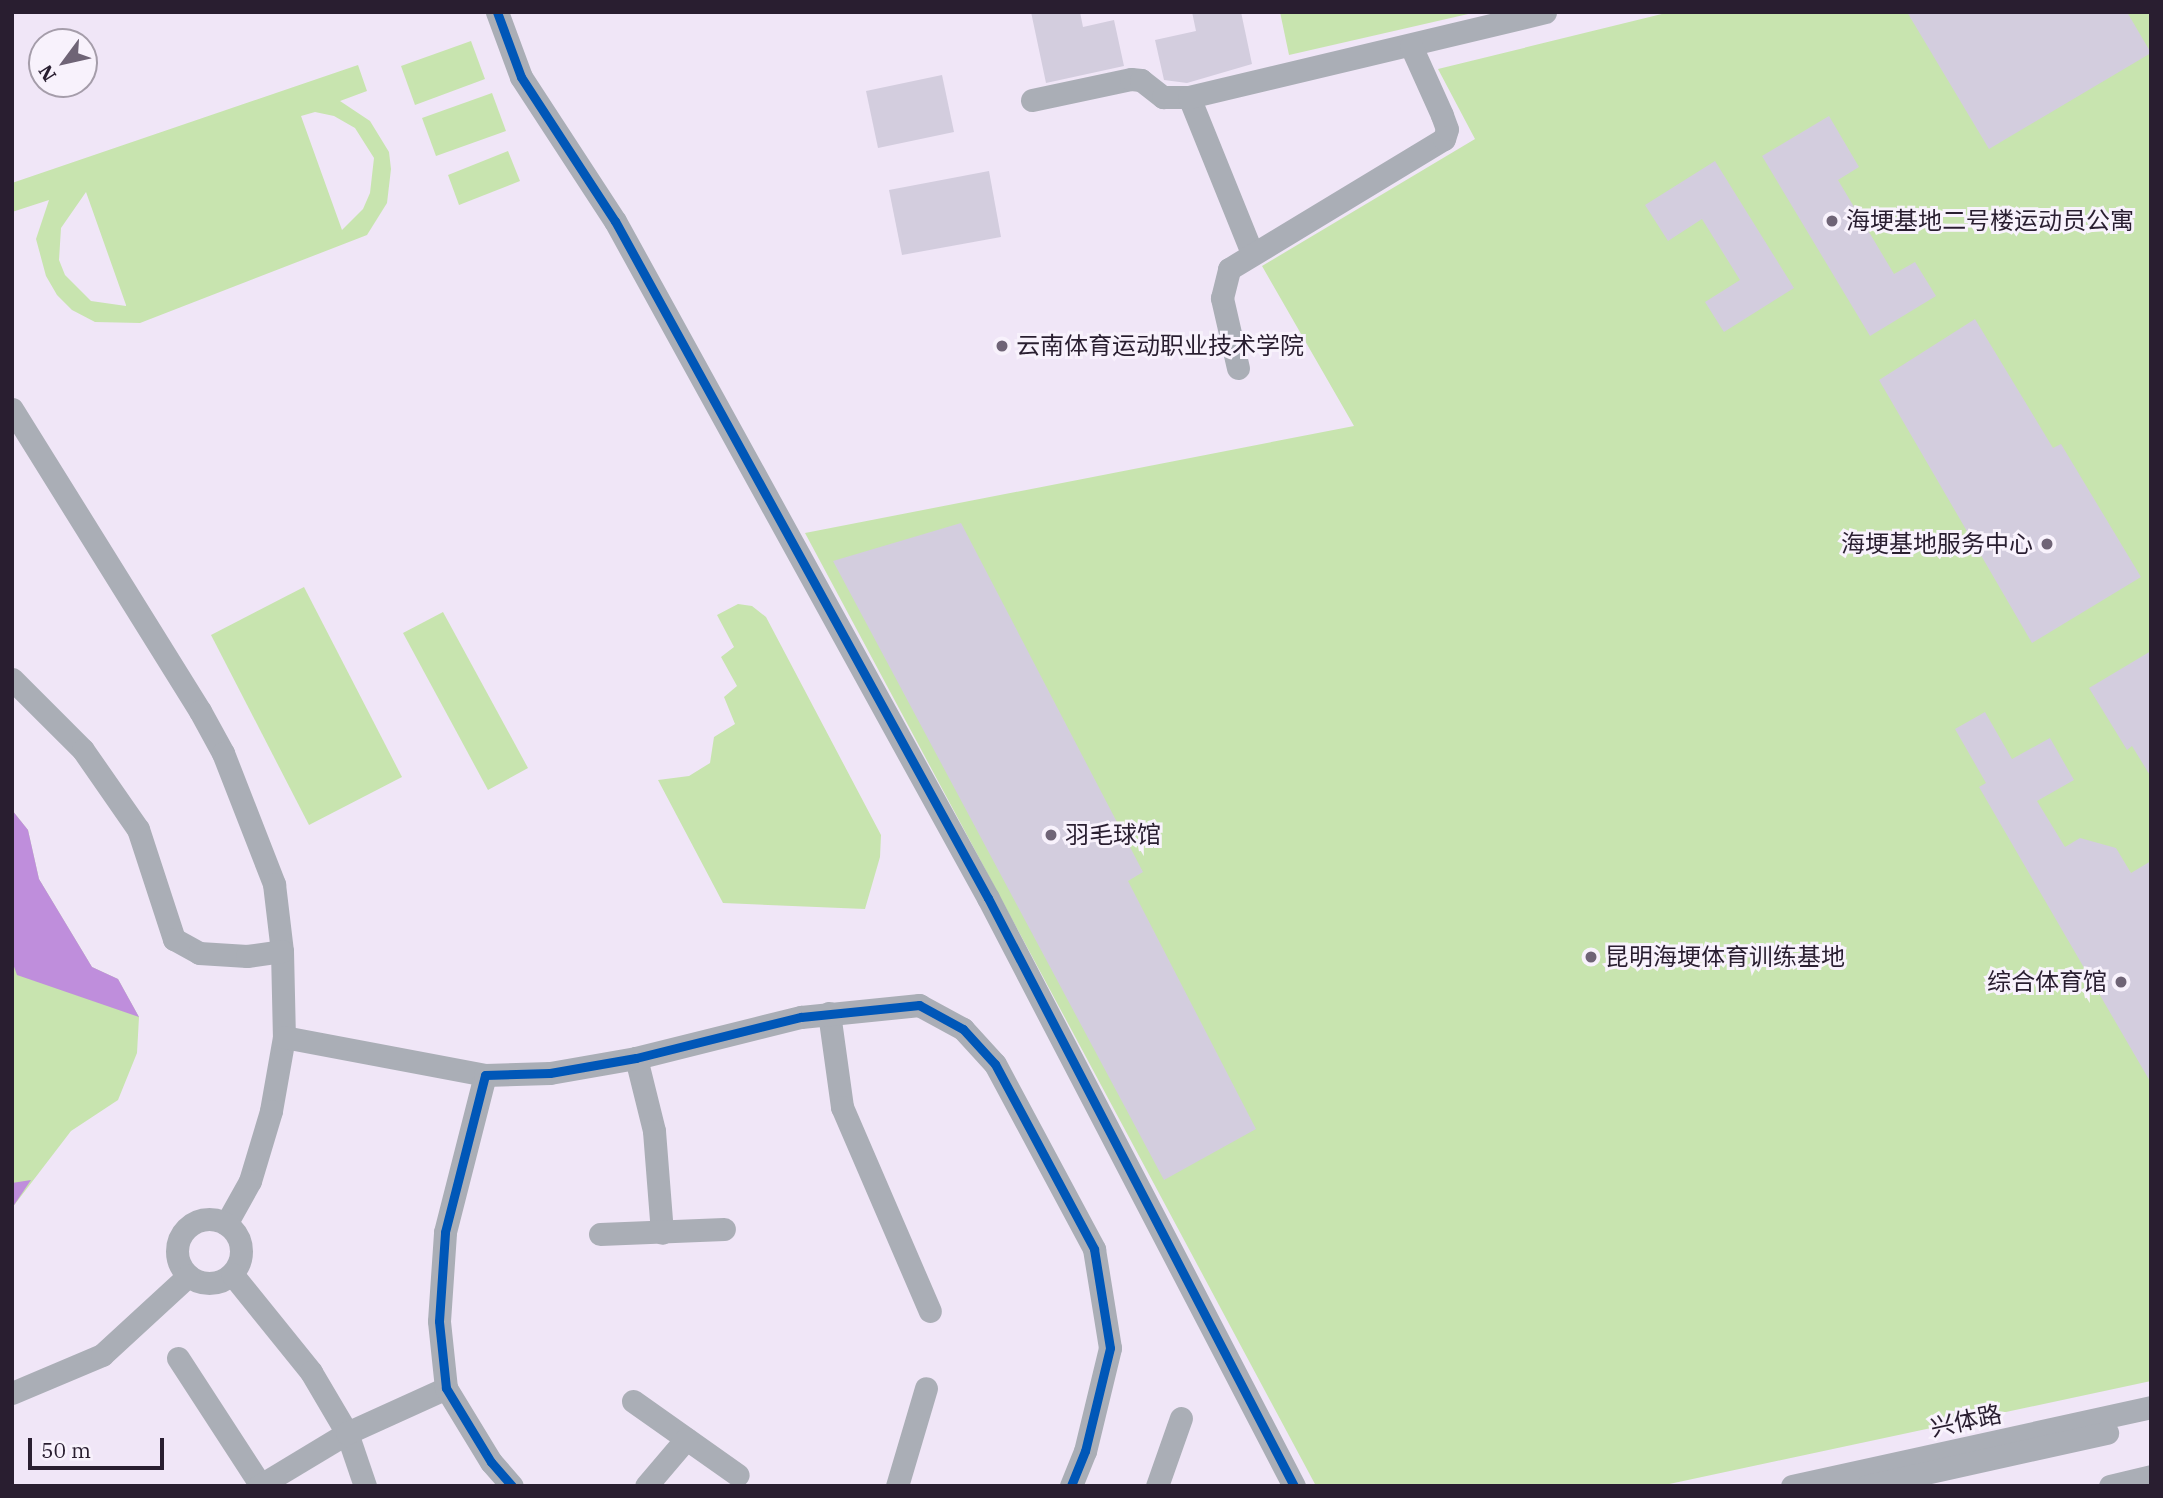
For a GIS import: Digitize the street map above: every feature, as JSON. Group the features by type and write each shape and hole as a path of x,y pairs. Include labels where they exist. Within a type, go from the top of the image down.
{"street":[{"path":"497,12 521,77 621,232 982,886 1294,1486"},
{"path":"1032,100 1131,79 1141,80 1163,97 1189,97 1545,12"},
{"path":"1238,368 1222,298 1223,278 1252,253 1444,139 1447,129 1443,115 1411,46"},
{"path":"1189,97 1252,253"},
{"path":"12,409 223,753 274,884 282,951 284,1037 271,1111 250,1181 226,1224"},
{"path":"12,679 83,750 138,829 174,939 199,953 247,956 282,951"},
{"path":"284,1037 485,1074 550,1073 636,1058 829,1013 919,1005 963,1028 995,1063 1094,1249 1110,1348 1086,1451 1070,1486"},
{"path":"829,1013 842,1107 930,1311"},
{"path":"636,1058 656,1145 662,1233"},
{"path":"485,1074 445,1232 439,1321 446,1388 491,1462 512,1486"},
{"path":"200,1220 226,1224 237,1236 241,1251 232,1274 211,1283 188,1276 176,1253 185,1228 200,1220"},
{"path":"600,1234 724,1229"},
{"path":"232,1274 312,1373 347,1433 365,1486"},
{"path":"12,1393 102,1355 188,1276"},
{"path":"178,1358 260,1486 347,1433 446,1388"},
{"path":"897,1486 926,1388"},
{"path":"633,1401 738,1475"},
{"name":"兴体路","path":"1792,1486 2151,1407"},
{"path":"1157,1486 1181,1418"},
{"name":"兴体路","path":"1867,1486 2151,1423"},
{"path":"646,1486 686,1439"},
{"path":"2110,1486 2151,1476"}],"green space":[{"path":"1280,12 1477,12 1289,55"},
{"name":"昆明海埂体育训练基地","path":"1670,12 2151,12 2151,1381 1660,1486 1316,1486 805,533 1354,426 1262,266 1475,139 1438,69"},
{"path":"471,41 485,79 415,105 401,66"},
{"path":"358,65 367,91 340,101 370,121 389,152 391,169 387,203 367,235 140,323 95,322 72,310 57,295 46,276 36,239 49,200 12,212 12,183","holes":["315,112 334,116 355,128 374,158 370,193 363,209 342,230 301,116","86,192 126,305 126,306 91,301 65,275 59,260 61,228"]},
{"path":"492,93 506,131 436,156 422,118"},
{"path":"508,151 520,181 459,205 448,175"},
{"path":"304,587 402,777 309,825 211,635"},
{"path":"738,604 752,606 766,617 881,835 880,857 865,909 723,903 658,780 689,776 710,763 714,737 735,724 724,697 737,686 721,657 734,647 717,615"},
{"path":"443,612 528,768 488,790 403,633"},
{"path":"12,810 28,830 39,879 92,967 118,979 139,1017 137,1053 118,1100 71,1131 12,1208"}],"shaded area":[{"path":"12,810 28,830 39,879 92,967 118,979 139,1017 17,975 12,961"},
{"path":"31,1180 12,1208 12,1183"}],"building":[{"path":"1031,12 1080,12 1083,27 1114,20 1124,66 1046,83"},
{"path":"1192,12 1241,12 1252,64 1187,83 1164,80 1155,40 1196,31"},
{"path":"1907,12 2127,12 2151,53 1989,149"},
{"path":"942,75 954,132 878,148 866,91"},
{"name":"海埂基地二号楼运动员公寓","path":"1829,116 1859,167 1838,180 1894,274 1915,262 1936,296 1870,336 1762,156"},
{"path":"1715,161 1794,288 1724,332 1705,302 1740,280 1702,219 1668,241 1645,205"},
{"path":"989,171 1001,237 902,255 889,190"},
{"path":"1975,319 2053,448 2061,444 2141,577 2032,643 1879,380"},
{"name":"羽毛球馆","path":"961,523 1143,872 1128,881 1256,1129 1164,1180 833,561"},
{"path":"2151,651 2151,777 2132,746 2127,750 2089,688"},
{"name":"综合体育馆","path":"1985,712 2012,759 2050,738 2074,780 2037,801 2065,847 2080,838 2116,848 2131,873 2151,861 2151,1083 1979,787 1986,783 1955,729"}],"cycle path":[{"path":"497,12 521,77 615,221 988,898 1294,1486"},
{"path":"512,1486 491,1462 446,1388 439,1321 445,1232 485,1075 550,1073 636,1058 801,1017 919,1005 963,1029 995,1064 1094,1249 1110,1348 1085,1451 1071,1486"}],"place":[{"name":"海埂基地二号楼运动员公寓","path":"1832,221"},
{"name":"云南体育运动职业技术学院","path":"1002,346"},
{"name":"海埂基地服务中心","path":"2047,544"},
{"name":"羽毛球馆","path":"1051,835"},
{"name":"昆明海埂体育训练基地","path":"1591,957"},
{"name":"综合体育馆","path":"2121,982"}]}
